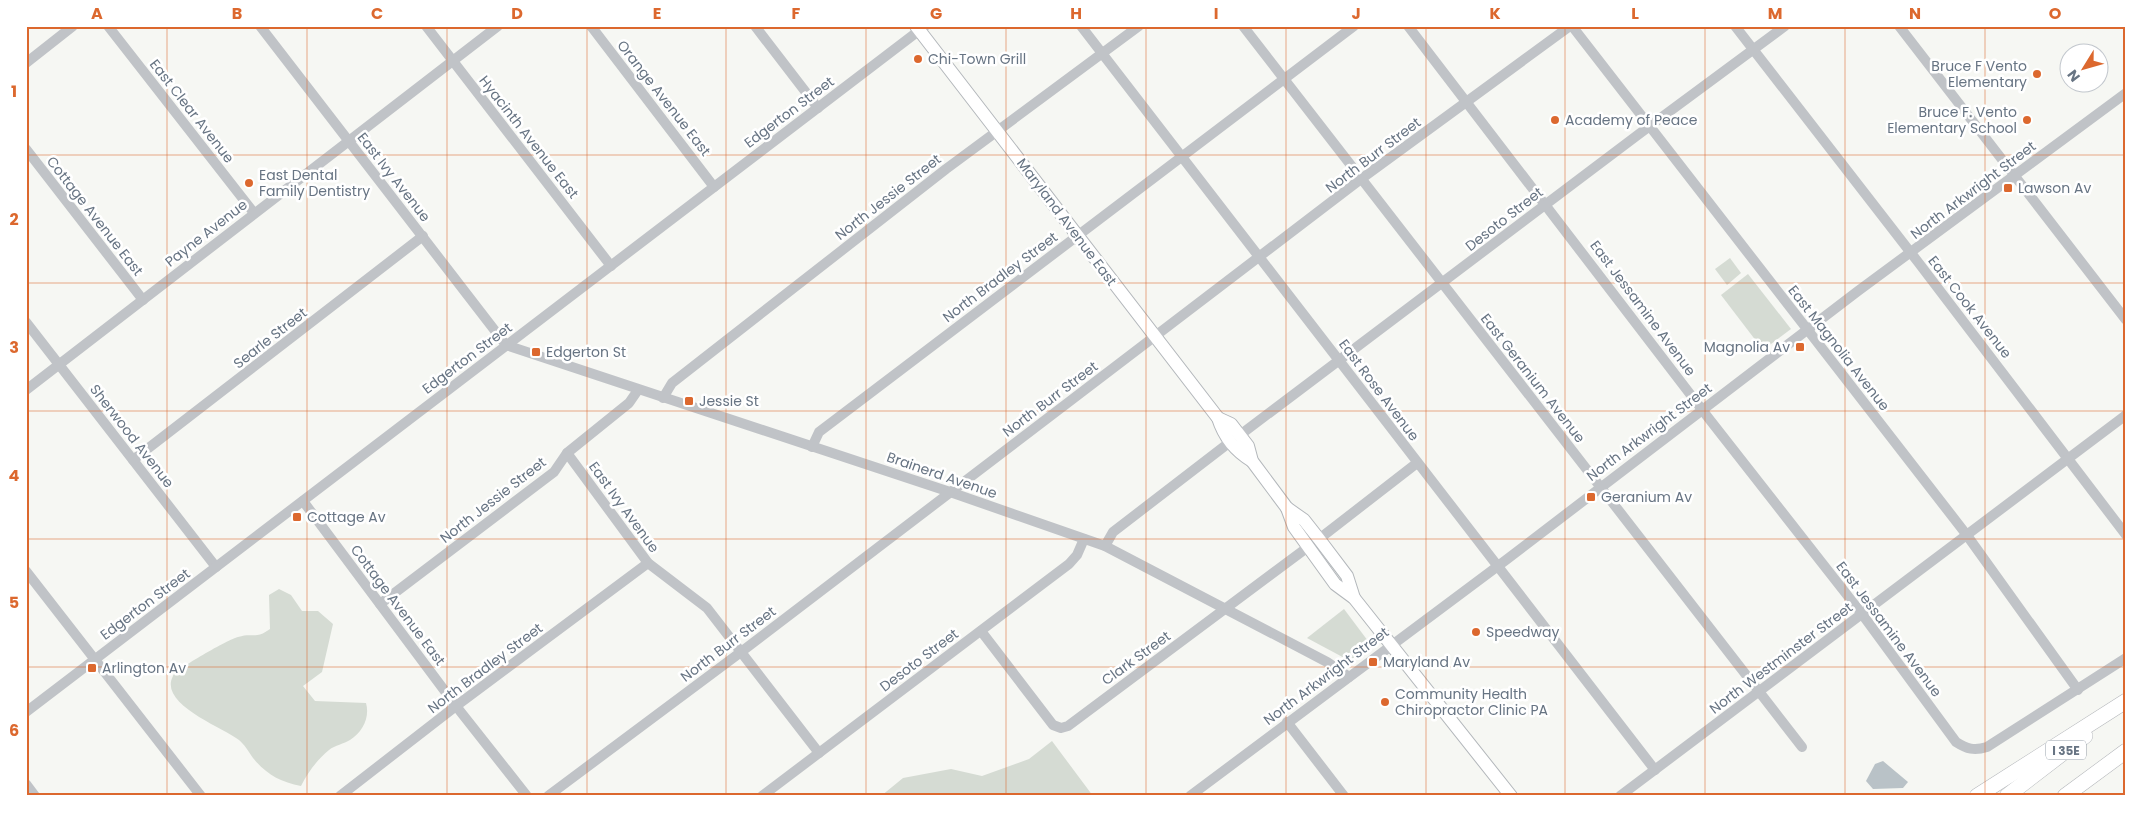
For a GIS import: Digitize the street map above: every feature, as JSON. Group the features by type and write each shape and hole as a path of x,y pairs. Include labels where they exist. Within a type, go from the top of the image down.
{"highway":[{"path":"1977,796 2126,701"},
{"name":"I 35E","path":"2007,796 2126,705"},
{"path":"2082,796 2126,752"},
{"name":"I 35E","path":"2065,796 2126,752"}],"main road":[{"name":"Maryland Avenue East","path":"920,28 1155,338 1218,418 1231,424 1235,439 1248,446 1252,461 1288,508 1304,520 1313,542 1347,576 1354,598 1511,796"}],"street":[{"path":"26,63 72,26"},
{"name":"East Clear Avenue","path":"108,26 254,214"},
{"name":"East Ivy Avenue","path":"260,26 506,346"},
{"name":"Hyacinth Avenue East","path":"426,26 611,266"},
{"name":"Payne Avenue","path":"26,390 498,26"},
{"name":"Orange Avenue East","path":"591,26 714,187"},
{"path":"755,26 818,108"},
{"name":"East Rose Avenue","path":"1081,26 1655,770"},
{"name":"North Jessie Street","path":"663,398 672,383 997,131 1139,26"},
{"name":"East Geranium Avenue","path":"1244,26 1802,747"},
{"name":"North Bradley Street","path":"812,447 819,432 1354,26"},
{"name":"East Jessamine Avenue","path":"1408,26 1862,614 1956,742 1966,748 1976,750 1986,747 2078,690"},
{"name":"North Burr Street","path":"548,796 1155,338 1361,179 1571,26"},
{"name":"East Magnolia Avenue","path":"1571,26 1966,534 2078,690"},
{"name":"East Cook Avenue","path":"1735,26 2126,535"},
{"name":"Desoto Street","path":"1105,546 1113,532 1649,126 1785,26"},
{"path":"1899,26 2126,320"},
{"name":"Edgerton Street","path":"26,712 818,108 920,28"},
{"path":"2122,95 2126,107"},
{"name":"North Arkwright Street","path":"1190,796 2122,95"},
{"name":"Cottage Avenue East","path":"26,149 143,300"},
{"name":"Searle Street","path":"133,460 423,236"},
{"name":"Sherwood Avenue","path":"26,322 216,567"},
{"name":"Brainerd Avenue","path":"506,346 950,492 1105,546 1326,662 1349,677"},
{"name":"North Jessie Street","path":"380,604 554,472 567,453 629,403 638,390"},
{"name":"North Westminster Street","path":"1620,796 2126,415"},
{"name":"East Ivy Avenue","path":"567,453 648,563 708,608 818,753"},
{"name":"Clark Street","path":"981,631 1053,725 1061,728 1068,726 1227,609 1418,463"},
{"name":"Cottage Avenue East","path":"303,501 456,706 527,796"},
{"name":"Desoto Street","path":"762,796 1069,564 1077,555 1084,539"},
{"name":"North Bradley Street","path":"340,796 456,706 648,563"},
{"path":"26,571 201,796"},
{"path":"2078,690 2126,658"},
{"path":"1287,722 1344,796"},
{"path":"26,784 35,796"}],"shaded area":[{"path":"1730,258 1741,273 1727,285 1715,269"},
{"path":"1748,274 1791,329 1763,350 1721,295"},
{"path":"279,589 291,595 302,611 318,611 333,624 322,672 303,686 315,701 366,703 367,708 366,719 359,733 350,740 331,748 313,766 301,786 280,780 268,773 258,764 239,740 194,714 183,705 175,696 171,686 176,672 203,655 233,639 261,634 270,629 269,595"},
{"path":"1344,609 1371,645 1350,661 1307,638"},
{"path":"1052,741 1093,796 881,796 903,778 951,769 982,776 1029,759"},
{"path":"1883,761 1908,782 1903,788 1873,789 1866,781 1875,764"}],"place":[{"name":"Chi-Town Grill","path":"918,59"},
{"name":"Bruce F Vento Elementary","path":"2037,74"},
{"name":"Academy of Peace","path":"1555,120"},
{"name":"Bruce F. Vento Elementary School","path":"2027,120"},
{"name":"East Dental Family Dentistry","path":"249,183"},
{"name":"Lawson Av","path":"2008,188"},
{"name":"Magnolia Av","path":"1800,347"},
{"name":"Edgerton St","path":"536,352"},
{"name":"Jessie St","path":"689,401"},
{"name":"Geranium Av","path":"1591,497"},
{"name":"Cottage Av","path":"297,517"},
{"name":"Speedway","path":"1476,632"},
{"name":"Maryland Av","path":"1373,662"},
{"name":"Arlington Av","path":"92,668"},
{"name":"Community Health Chiropractor Clinic PA","path":"1385,702"}]}
